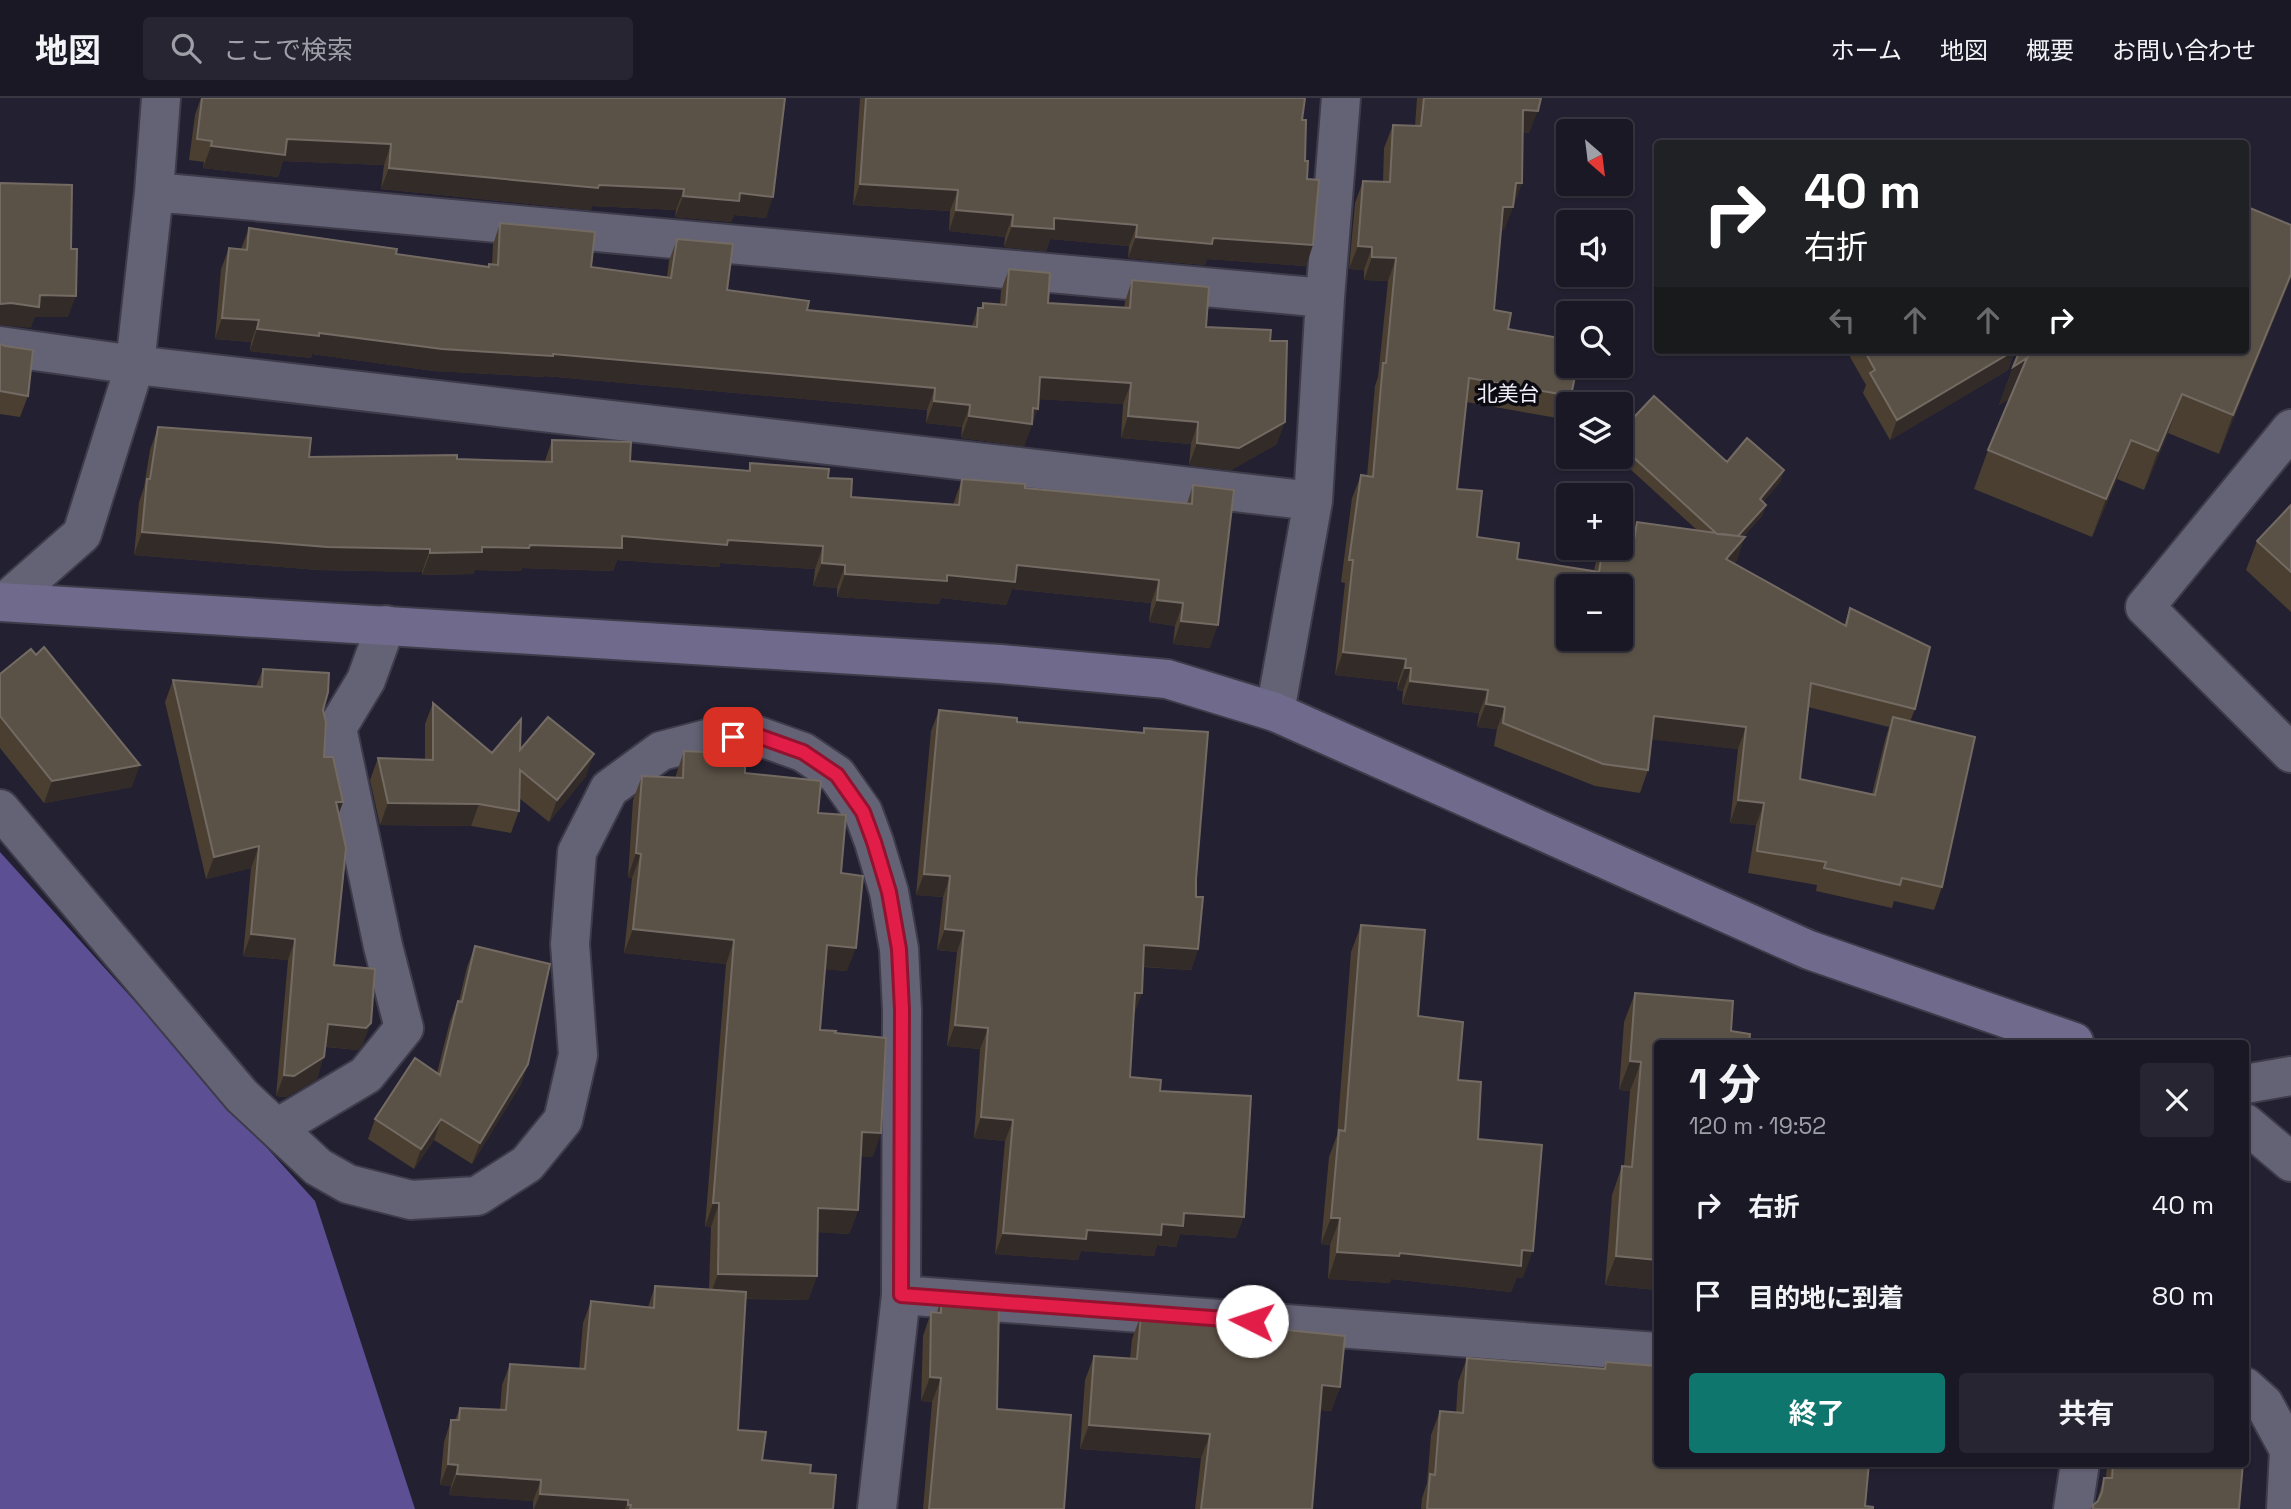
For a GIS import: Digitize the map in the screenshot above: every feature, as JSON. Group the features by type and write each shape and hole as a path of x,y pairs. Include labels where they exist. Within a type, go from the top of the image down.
{"street":[{"path":"2,602 82,534 135,365 154,192 161,98"},
{"path":"1275,712 1313,501 1341,98"},
{"path":"154,192 1325,298"},
{"path":"0,346 135,365 1313,501"},
{"path":"2291,429 2145,607 2291,753"},
{"path":"2,602 1000,664 1167,679 1275,712 1809,950 2070,1040"},
{"path":"277,1128 366,1075 404,1028 383,946 337,728 366,680 386,625"},
{"path":"0,808 242,1096 318,1167 348,1184 411,1200 477,1196 527,1164 563,1121 578,1055 570,944 577,852 609,789 661,751 707,739 758,736 803,752 837,775 863,812 889,892 899,949 902,1010 901,1295 877,1509"},
{"path":"2249,1083 2291,1076"},
{"path":"2249,1126 2291,1162"},
{"path":"901,1295 1654,1352"},
{"path":"2249,1391 2264,1404 2289,1450 2286,1509"},
{"path":"2073,1509 2079,1467"}],"shaded area":[{"path":"0,852 315,1201 415,1509 0,1509"}],"building":[{"path":"202,98 785,98 773,197 740,193 739,201 683,196 684,189 599,185 598,188 389,168 391,144 287,139 285,155 211,146 212,141 197,139"},
{"path":"866,98 1305,98 1302,120 1306,120 1307,179 1319,180 1313,245 1213,238 1212,244 1136,237 1137,225 1054,218 1054,229 1012,226 1013,215 956,210 958,190 860,184"},
{"path":"1424,98 1541,98 1538,111 1523,110 1522,183 1516,183 1513,207 1503,207 1494,310 1511,313 1508,329 1556,337 1556,378 1575,378 1572,392 1556,393 1469,378 1457,489 1482,491 1477,537 1519,543 1517,559 1599,572 1601,560 1633,560 1637,522 1745,537 1726,559 1846,626 1850,608 1930,647 1915,709 1811,683 1800,779 1875,795 1893,717 1975,737 1942,887 1902,878 1900,885 1824,868 1826,862 1757,851 1764,803 1738,800 1746,727 1654,716 1648,770 1603,764 1503,723 1505,707 1486,704 1488,690 1410,681 1411,668 1405,668 1406,659 1343,652 1353,560 1349,560 1361,475 1373,477 1396,258 1372,257 1372,247 1358,246 1363,181 1390,182 1393,125 1421,126"},
{"path":"0,183 72,185 71,249 77,249 76,296 40,295 39,307 0,304"},
{"path":"2249,208 2291,225 2291,274 2233,415 2182,394 2158,451 2131,440 2106,499 1988,450 2027,358 2013,367 2018,354 2249,354"},
{"path":"500,223 595,232 591,267 671,278 677,239 733,244 727,290 809,301 807,310 977,327 978,308 983,308 983,303 1006,305 1009,269 1050,273 1048,303 1130,308 1132,280 1209,287 1206,327 1271,330 1270,341 1287,341 1285,422 1239,448 1197,443 1198,422 1128,416 1131,383 1040,377 1038,409 1033,408 1032,424 969,416 970,405 934,401 935,388 553,354 442,349 319,333 319,336 257,329 259,320 222,318 229,248 247,250 249,228 397,249 396,254 489,267 489,264 498,265"},
{"path":"0,344 33,350 28,396 0,391"},
{"path":"1866,354 2008,354 1897,420 1870,373 1875,370"},
{"path":"1654,396 1727,462 1747,438 1784,470 1760,499 1766,505 1738,536 1717,534 1633,457 1633,418"},
{"path":"158,427 311,438 309,457 457,455 457,459 552,462 552,440 631,442 630,461 750,471 750,463 829,469 828,478 852,479 851,497 959,505 962,479 1025,484 1025,488 1192,504 1193,485 1234,490 1218,625 1181,621 1183,603 1157,600 1159,580 1017,565 1015,582 947,575 947,581 845,574 845,565 822,563 823,546 728,540 727,545 622,536 622,548 530,545 529,548 482,547 482,552 430,553 430,549 327,547 142,532 147,479 150,479"},
{"path":"2291,505 2291,572 2257,541"},
{"path":"44,647 140,765 52,781 0,716 0,674 31,649 36,655"},
{"path":"263,669 329,673 323,710 326,722 324,757 333,757 343,802 336,802 346,848 334,965 375,969 371,1023 366,1028 328,1024 324,1057 294,1076 284,1075 295,939 251,934 259,846 214,857 173,680 262,687"},
{"path":"433,703 492,753 521,719 520,750 548,717 594,754 557,800 520,770 519,811 479,804 388,803 378,758 433,760"},
{"path":"939,710 1017,718 1017,722 1144,733 1144,728 1208,732 1196,879 1196,897 1203,897 1198,949 1144,945 1142,993 1135,993 1130,1077 1161,1080 1160,1091 1251,1096 1244,1217 1184,1213 1183,1226 1162,1224 1161,1235 1087,1230 1086,1239 1003,1233 1013,1120 981,1117 988,1028 955,1025 964,931 945,929 950,876 924,874"},
{"path":"684,751 745,754 745,773 821,781 818,813 846,815 841,873 863,876 856,948 827,945 820,1030 886,1038 881,1133 862,1132 858,1210 818,1208 817,1276 718,1274 719,1203 713,1203 734,940 633,929 641,854 636,853 642,776 683,778"},
{"path":"1361,925 1425,930 1418,1016 1463,1022 1458,1080 1481,1082 1478,1139 1542,1145 1533,1251 1522,1250 1521,1266 1400,1253 1399,1256 1337,1252 1340,1218 1331,1218 1339,1130 1345,1131"},
{"path":"475,946 550,964 528,1064 480,1143 441,1119 421,1149 375,1119 415,1058 440,1075 458,1001 462,1002"},
{"path":"1635,993 1733,1001 1731,1031 1750,1034 1749,1040 1654,1040 1654,1260 1616,1256 1622,1166 1632,1167 1641,1062 1630,1061"},
{"path":"655,1286 746,1292 738,1430 766,1432 762,1460 811,1465 810,1473 836,1475 833,1509 630,1509 628,1500 540,1494 541,1480 457,1474 458,1465 448,1464 451,1420 459,1420 460,1408 506,1410 510,1364 585,1369 591,1301 654,1308"},
{"path":"941,1300 999,1301 997,1409 1071,1415 1064,1509 929,1509 941,1378 930,1377 931,1312 941,1313"},
{"path":"1141,1315 1345,1336 1340,1387 1322,1385 1312,1509 1201,1509 1210,1434 1089,1425 1094,1356 1137,1359"},
{"path":"1467,1358 1605,1369 1606,1362 1654,1366 1654,1467 1869,1467 1865,1506 1873,1509 1427,1509 1430,1474 1435,1475 1440,1411 1463,1413"},
{"path":"2113,1467 2243,1467 2239,1509 2093,1509 2102,1492 2104,1478 2112,1478"}],"district":[{"name":"北美台","path":"1508,394"}],"route":[{"path":"733,737 758,736 803,752 837,775 863,812 874,842 889,892 899,949 902,1010 901,1295 1252,1321"}]}
